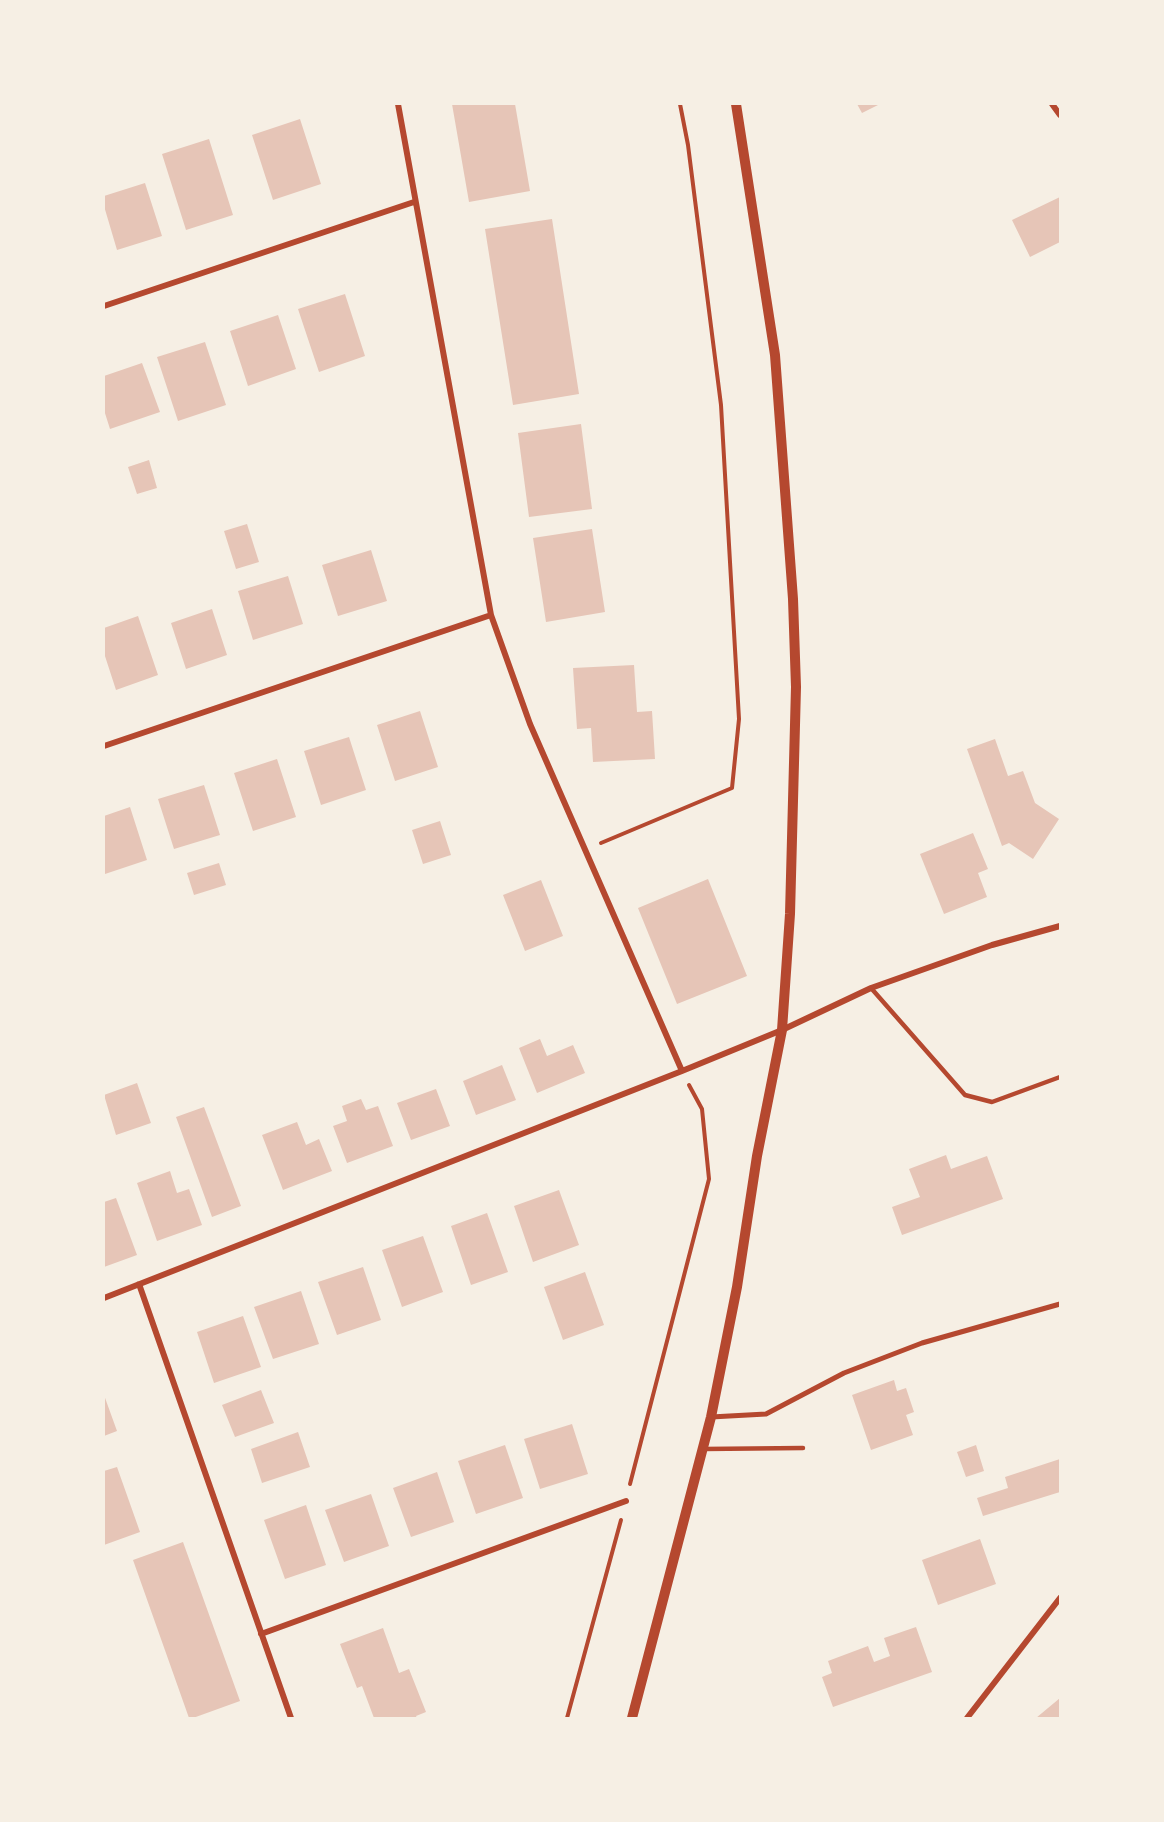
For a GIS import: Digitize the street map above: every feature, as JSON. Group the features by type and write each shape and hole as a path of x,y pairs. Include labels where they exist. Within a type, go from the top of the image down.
{"street":[{"path":"398,104 414,202 491,615 530,724 682,1071"},
{"path":"632,1719 711,1417 737,1287 757,1156 782,1030 790,914 796,687 793,599 775,356 736,104"},
{"path":"1052,104 1060,115"},
{"path":"104,306 414,202"},
{"path":"104,746 491,615"},
{"path":"104,1298 682,1071 782,1030 871,988 992,945 1060,926"},
{"path":"139,1284 291,1719"},
{"path":"711,1417 766,1414 844,1373 911,1348 1060,1304"},
{"path":"261,1634 626,1501"},
{"path":"967,1719 1060,1598"}],"lane":[{"path":"871,988 965,1095 992,1102 1060,1077"},
{"path":"703,1449 803,1448"}],"path":[{"path":"585,851 623,832 732,788 739,719 721,405 688,145 680,104"},
{"path":"567,1719 709,1179 702,1109 682,1071"}],"building":[{"path":"452,104 515,104 530,191 469,202"},
{"path":"857,104 880,104 862,113"},
{"path":"300,119 321,184 273,200 252,135"},
{"path":"209,139 233,215 186,230 162,154"},
{"path":"145,183 162,236 117,250 104,206 104,196"},
{"path":"1060,197 1060,242 1030,257 1012,220"},
{"path":"552,219 579,394 513,405 485,229"},
{"path":"345,294 365,356 319,372 298,309"},
{"path":"278,315 296,369 248,386 230,331"},
{"path":"205,342 226,405 178,421 157,357"},
{"path":"142,363 160,412 110,429 104,410 104,376"},
{"path":"581,424 592,509 529,517 518,433"},
{"path":"149,460 157,488 137,494 128,467"},
{"path":"247,524 259,562 236,569 224,531"},
{"path":"592,529 605,612 546,622 533,538"},
{"path":"371,550 387,601 338,616 322,565"},
{"path":"288,576 303,624 253,640 238,591"},
{"path":"212,609 227,655 186,669 171,623"},
{"path":"138,616 158,675 116,690 104,653 104,628"},
{"path":"634,665 637,712 652,711 655,759 593,762 591,728 577,729 573,668"},
{"path":"420,711 438,767 395,781 377,725"},
{"path":"349,737 366,790 321,805 304,751"},
{"path":"995,739 1008,776 1023,771 1035,803 1059,819 1033,859 1009,843 1002,846 967,749"},
{"path":"277,759 296,817 253,831 234,773"},
{"path":"204,785 220,835 174,849 158,799"},
{"path":"130,807 147,860 105,874 104,816"},
{"path":"440,821 451,855 423,864 412,830"},
{"path":"973,833 988,869 978,873 987,897 944,914 920,854"},
{"path":"219,863 226,885 194,895 187,873"},
{"path":"708,879 747,976 677,1004 638,908"},
{"path":"541,880 563,936 525,951 503,895"},
{"path":"540,1039 547,1056 573,1045 585,1073 537,1093 519,1048"},
{"path":"502,1065 516,1100 476,1115 463,1081"},
{"path":"137,1083 151,1123 116,1135 104,1095"},
{"path":"436,1089 450,1126 411,1140 397,1103"},
{"path":"361,1099 366,1110 378,1106 393,1146 347,1163 333,1126 347,1121 342,1106"},
{"path":"204,1107 241,1206 212,1217 176,1117"},
{"path":"297,1122 306,1145 319,1139 332,1171 283,1190 262,1135"},
{"path":"946,1155 951,1169 987,1156 1003,1199 902,1235 892,1207 920,1197 909,1169"},
{"path":"170,1171 177,1193 189,1189 202,1225 157,1241 137,1183"},
{"path":"559,1190 579,1245 533,1262 514,1206"},
{"path":"116,1198 137,1255 104,1267 104,1202"},
{"path":"487,1213 508,1272 471,1285 451,1226"},
{"path":"423,1236 443,1292 402,1307 382,1250"},
{"path":"363,1267 381,1320 337,1335 318,1282"},
{"path":"585,1272 604,1325 563,1340 544,1287"},
{"path":"301,1291 319,1344 273,1359 254,1307"},
{"path":"243,1316 261,1367 214,1383 197,1332"},
{"path":"894,1380 897,1391 906,1388 914,1412 906,1415 913,1435 871,1450 852,1395"},
{"path":"261,1390 274,1423 235,1437 222,1405"},
{"path":"104,1395 117,1431 104,1436"},
{"path":"572,1424 588,1474 540,1489 524,1439"},
{"path":"298,1432 310,1467 262,1483 251,1449"},
{"path":"505,1445 523,1498 476,1514 458,1461"},
{"path":"976,1445 984,1471 966,1477 957,1452"},
{"path":"1060,1459 1060,1492 983,1516 977,1498 1008,1488 1005,1477"},
{"path":"117,1467 140,1532 104,1545 104,1471"},
{"path":"437,1472 454,1522 411,1537 393,1488"},
{"path":"371,1494 389,1546 344,1562 325,1510"},
{"path":"306,1505 326,1565 285,1579 264,1520"},
{"path":"980,1539 996,1584 938,1605 922,1560"},
{"path":"183,1542 240,1701 193,1718 189,1718 133,1560"},
{"path":"916,1627 932,1672 833,1707 822,1677 832,1673 828,1661 868,1646 874,1662 890,1656 884,1638"},
{"path":"383,1628 399,1673 409,1669 426,1712 416,1716 417,1718 374,1718 362,1686 357,1688 340,1644"},
{"path":"1060,1698 1060,1718 1036,1718"}]}
